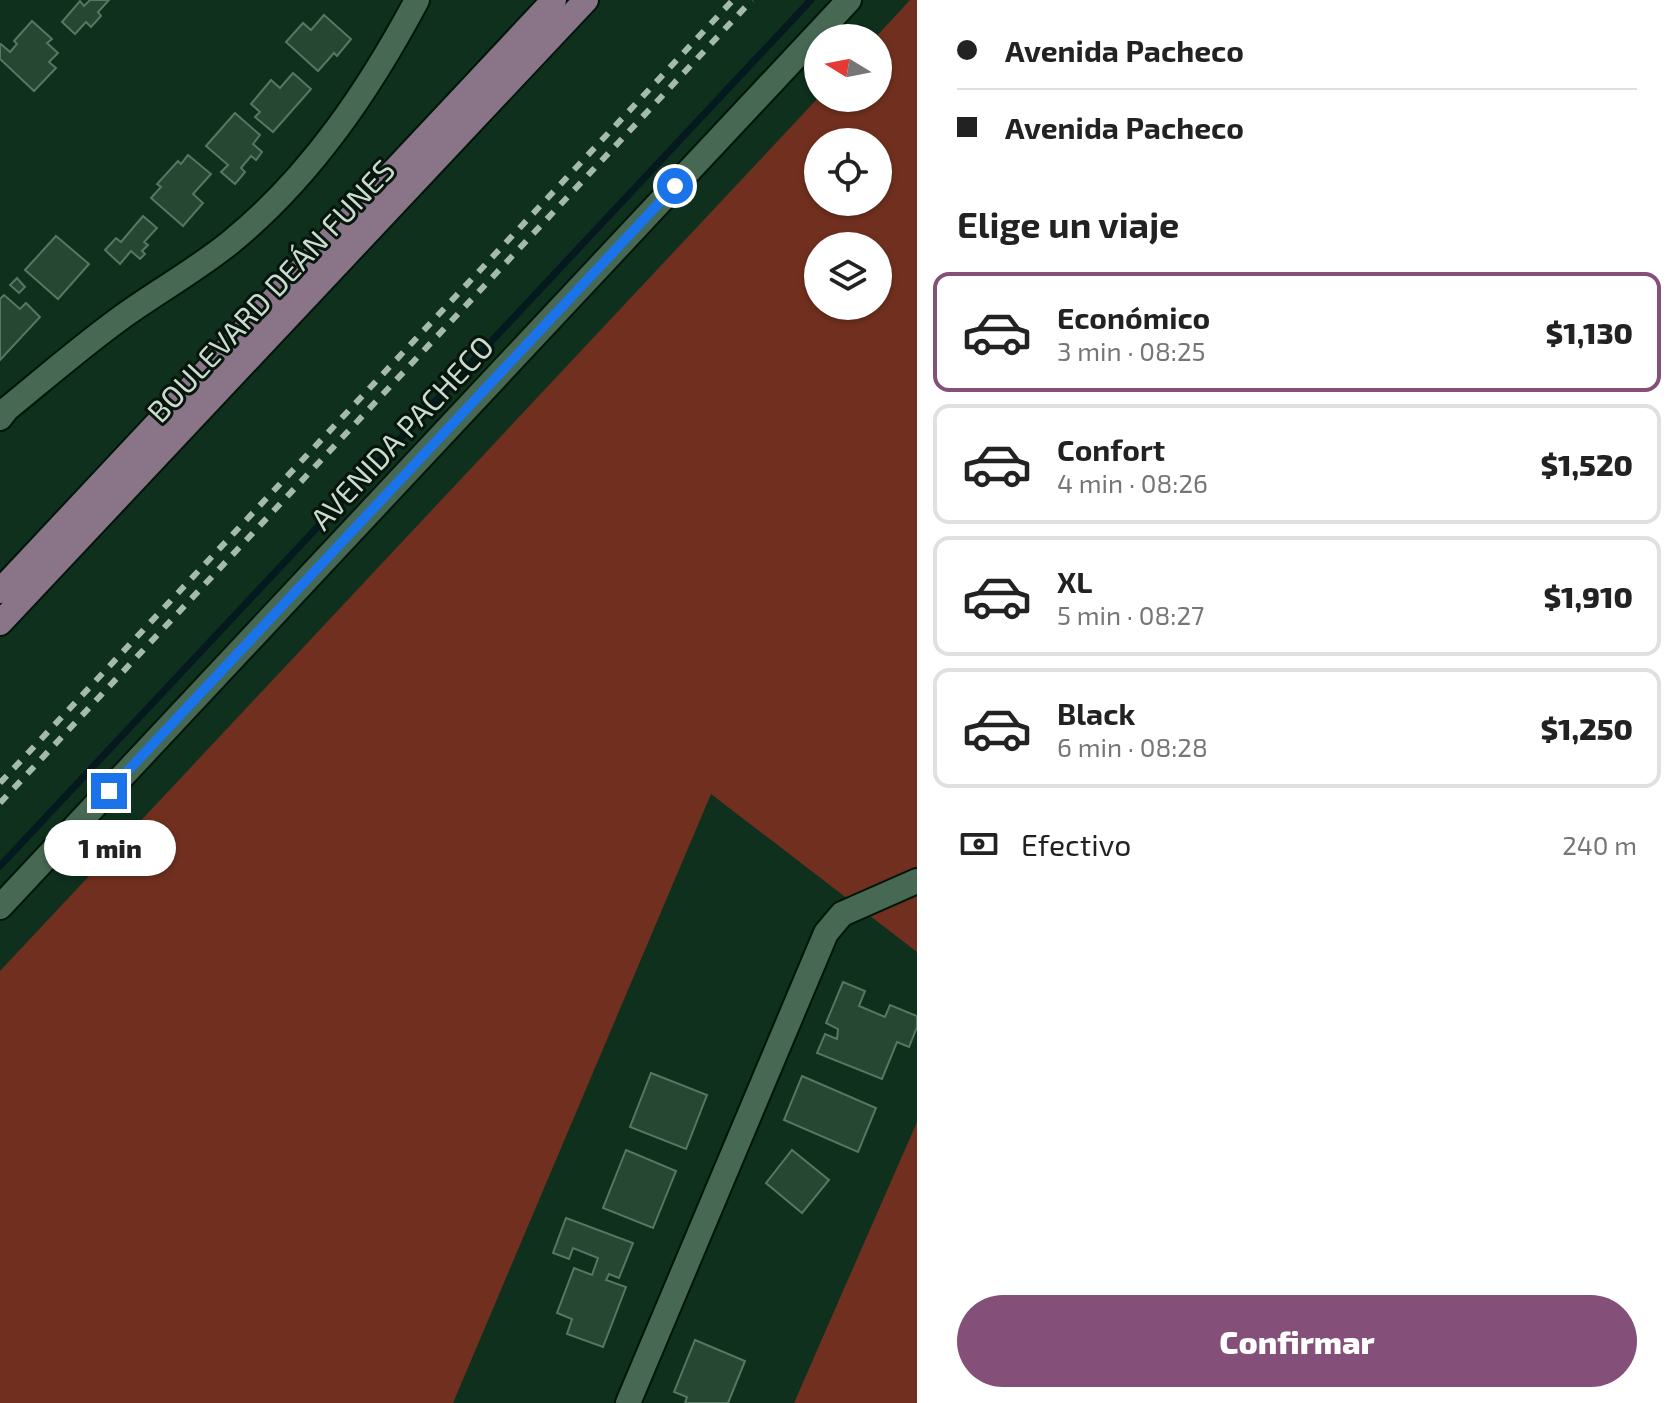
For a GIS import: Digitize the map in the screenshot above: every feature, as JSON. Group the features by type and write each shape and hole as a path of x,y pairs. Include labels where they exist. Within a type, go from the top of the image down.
{"main road":[{"name":"BOULEVARD DEÁN FUNES","path":"0,591 554,0"},
{"name":"BOULEVARD DEÁN FUNES","path":"0,623 586,0"}],"street":[{"path":"2,409 120,318 232,241 288,189 341,124 387,56 417,0"},
{"name":"AVENIDA PACHECO","path":"0,907 849,0"},
{"path":"628,1403 826,933 842,914 917,881"}],"shaded area":[{"path":"910,0 917,0 917,952 711,794 453,1403 0,1403 0,971 805,112 892,112 892,24 888,24"},
{"path":"917,1122 917,1403 794,1403"}],"building":[{"path":"90,0 109,0 98,12 101,16 91,27 86,22 75,34 62,22 80,1 84,6"},
{"path":"324,15 351,39 337,56 334,53 318,71 286,42 303,23 311,30"},
{"path":"32,21 52,39 47,43 58,53 49,62 56,68 34,91 0,59 0,45 10,52 17,44 14,41"},
{"path":"293,73 311,89 273,132 255,117 260,112 251,104 271,80 280,88"},
{"path":"235,113 260,135 253,144 262,152 256,160 251,156 241,168 245,172 235,184 221,172 228,165 206,146"},
{"path":"188,155 211,174 193,194 203,203 183,226 151,198 161,187 157,184 178,161 181,164"},
{"path":"143,216 157,228 144,242 148,245 142,251 145,254 140,259 131,251 120,264 105,250 116,238 121,242"},
{"path":"56,236 89,264 58,299 25,270"},
{"path":"17,278 25,287 19,293 10,285"},
{"path":"4,295 20,309 26,303 40,317 0,360 0,299"},
{"path":"843,982 865,991 859,1006 885,1017 890,1005 917,1016 917,1027 909,1047 897,1042 882,1079 817,1053 825,1034 837,1039 838,1029 826,1023"},
{"path":"651,1073 707,1095 686,1149 630,1127"},
{"path":"802,1076 876,1108 858,1152 784,1120"},
{"path":"626,1150 676,1171 653,1228 603,1208"},
{"path":"792,1150 829,1180 802,1213 766,1183"},
{"path":"566,1218 633,1243 619,1278 609,1274 606,1280 626,1287 603,1347 567,1334 572,1319 557,1313 574,1268 592,1275 598,1258 573,1248 569,1259 553,1253"},
{"path":"695,1340 745,1361 728,1403 685,1403 687,1397 674,1392"}],"waterway":[{"path":"0,866 811,0"}],"railway":[{"path":"0,783 733,0"},
{"path":"0,803 752,0"}],"route":[{"path":"109,791 675,186"}]}
